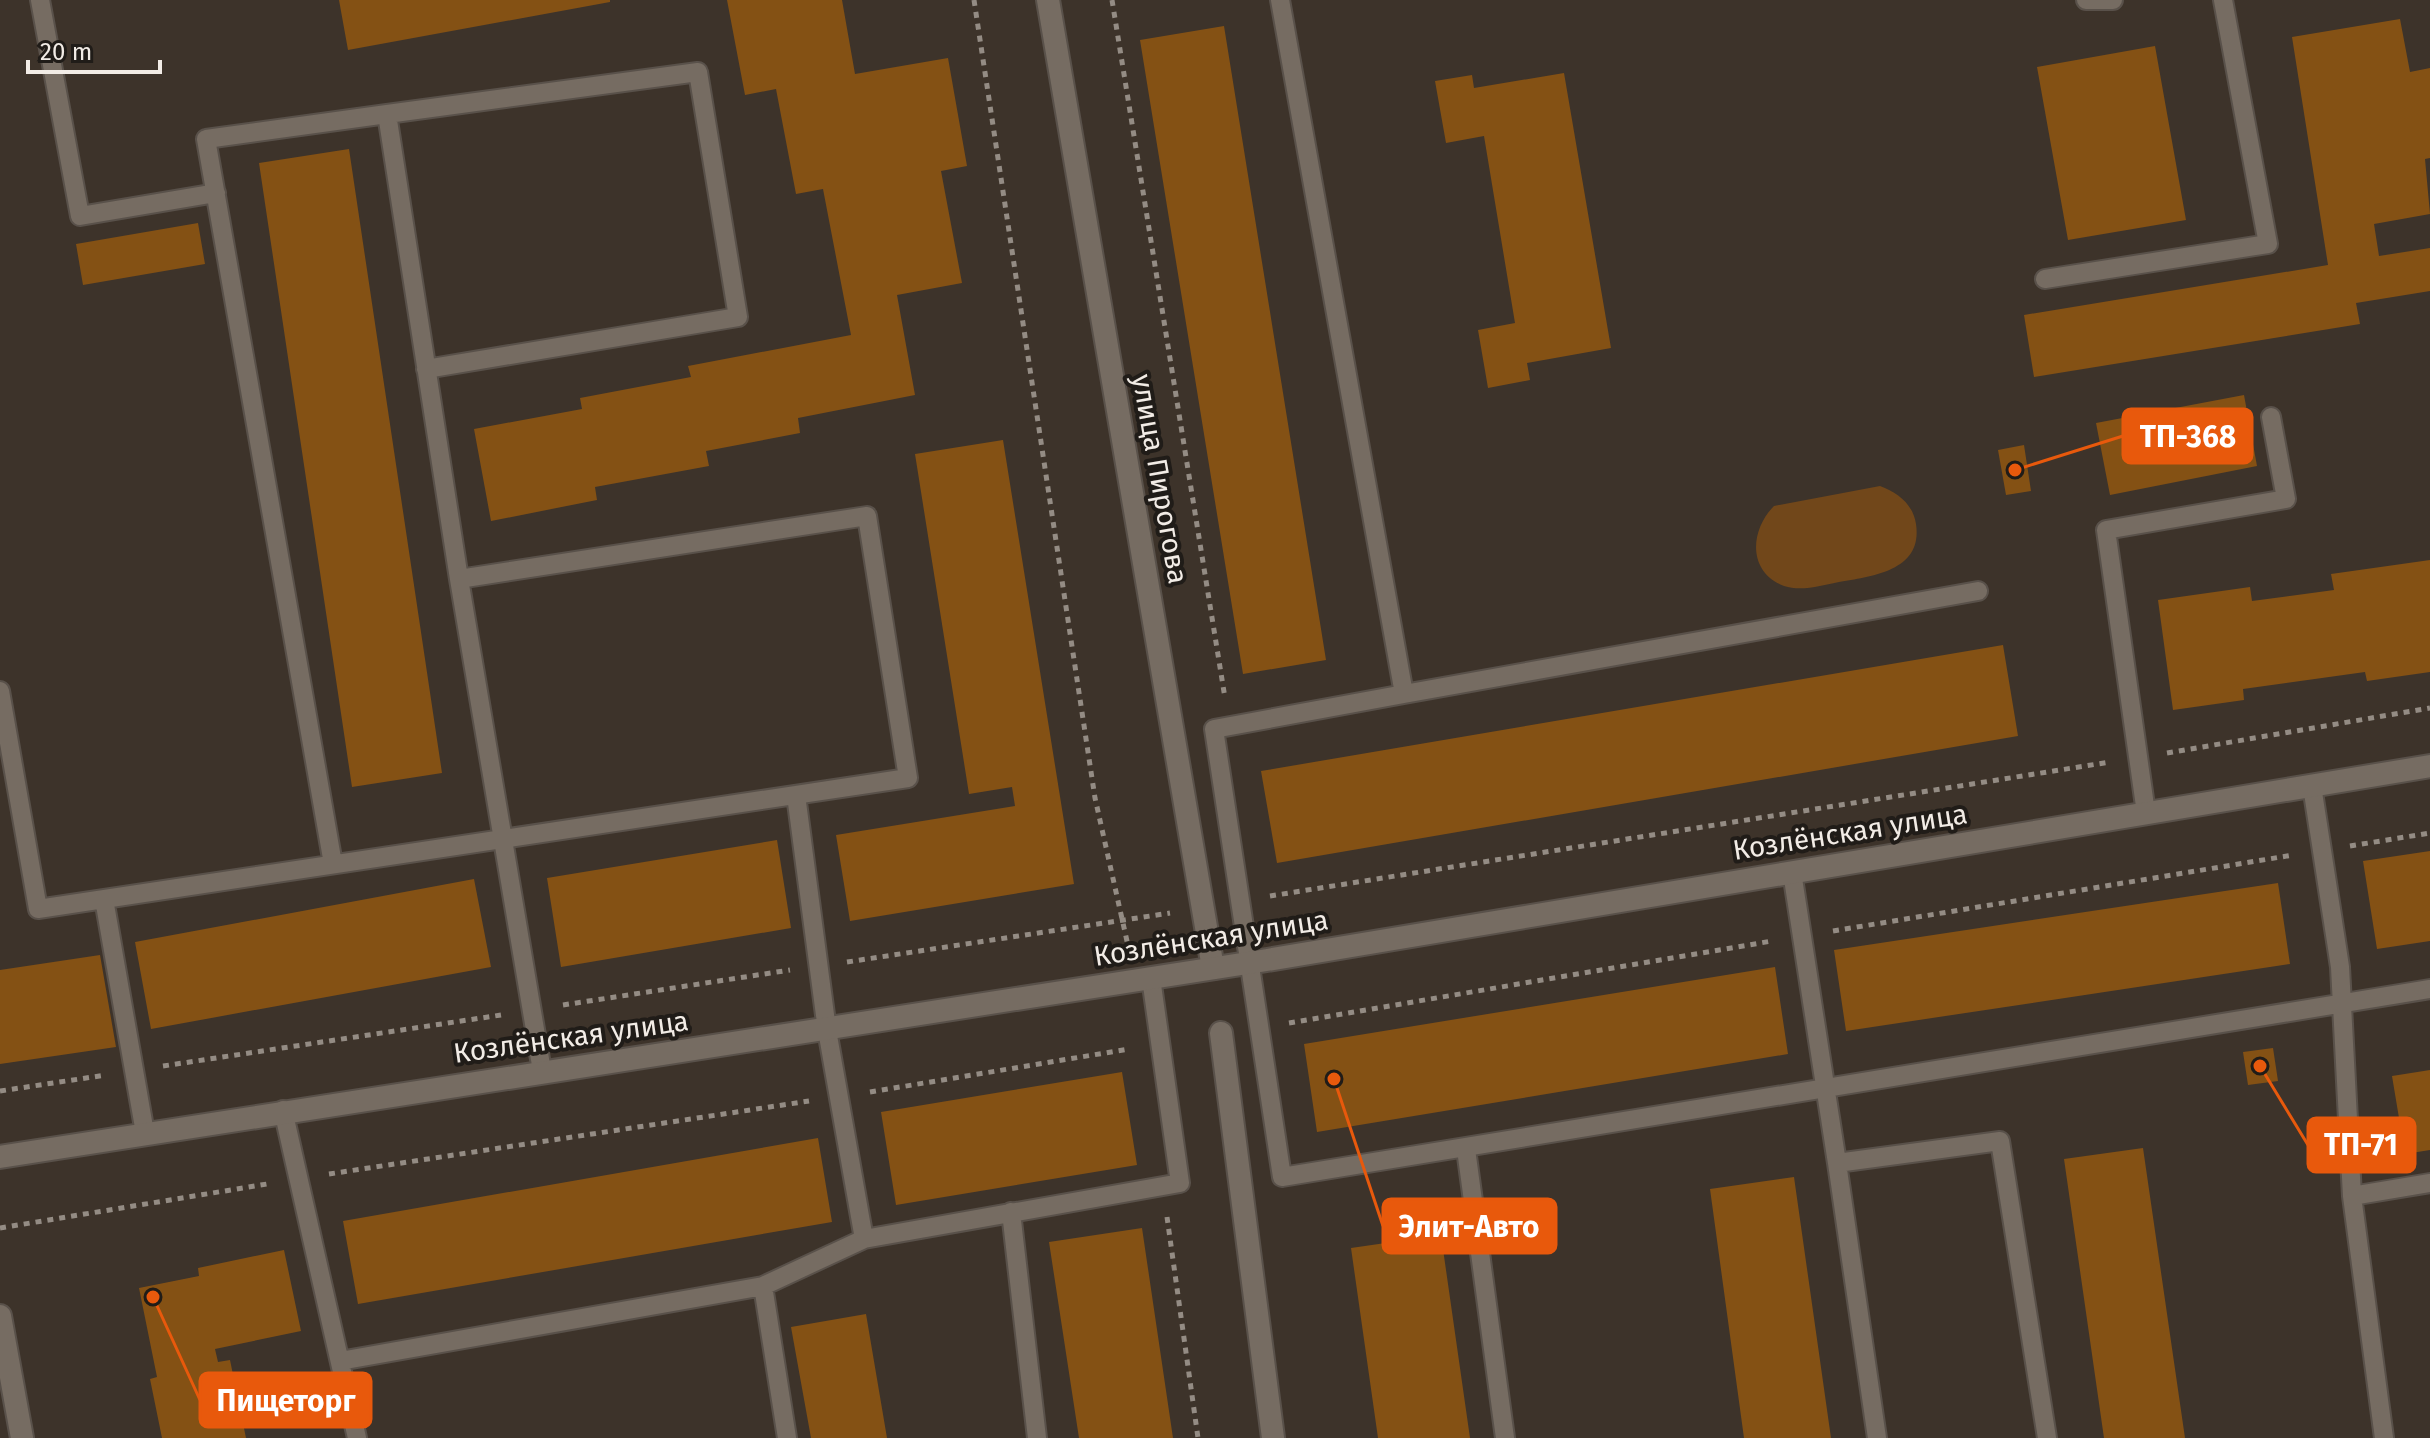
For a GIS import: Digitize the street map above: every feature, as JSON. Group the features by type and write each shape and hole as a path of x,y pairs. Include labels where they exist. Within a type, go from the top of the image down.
{"street":[{"name":"улица Пирогова","path":"1048,0 1213,968"},
{"name":"Козлёнская улица","path":"0,1157 283,1110 1142,980 2430,766"},
{"path":"1221,1033 1273,1438"},
{"path":"0,1316 22,1438"}],"lane":[{"path":"40,0 80,216 216,193"},
{"path":"1280,0 1404,694"},
{"path":"2086,0 2113,0"},
{"path":"2045,279 2268,244 2223,0"},
{"path":"333,864 206,139 698,72 738,317 426,369"},
{"path":"387,114 459,579 542,1071"},
{"path":"2146,813 2106,530 2286,499 2271,417"},
{"path":"0,691 38,909 908,778 867,516 459,579"},
{"path":"1978,591 1214,729 1282,1177 2430,989"},
{"path":"2312,786 2340,967 2352,1196 2384,1438"},
{"path":"796,795 827,1030 864,1239"},
{"path":"1792,872 1877,1438"},
{"path":"104,899 145,1133"},
{"path":"340,1361 763,1286 864,1239 1180,1183 1161,1044 1142,980"},
{"path":"283,1110 357,1438"},
{"path":"1837,1163 2000,1141 2047,1438"},
{"path":"1466,1149 1505,1438"},
{"path":"2352,1196 2430,1183"},
{"path":"1011,1212 1037,1438"},
{"path":"763,1286 787,1438"}],"path":[{"path":"974,0 1095,798 1124,920 1142,980"},
{"path":"1112,0 1229,727"},
{"path":"1257,898 2138,758 2430,708"},
{"path":"0,1091 1202,908"},
{"path":"0,1228 300,1178 840,1097 1161,1044"},
{"path":"1163,1186 1198,1438"}],"shaded area":[{"path":"1880,486 1904,500 1914,517 1916,540 1912,552 1903,561 1866,577 1805,588 1784,586 1763,571 1756,550 1757,538 1760,527 1774,506"}],"building":[{"path":"339,0 610,0 610,2 348,50"},
{"path":"727,0 842,0 855,74 948,58 967,166 941,171 962,283 897,295 915,395 798,418 800,433 706,451 709,466 595,487 597,500 491,521 474,429 582,409 580,398 691,377 688,366 851,335 823,189 796,194 776,89 745,95"},
{"path":"2400,19 2410,72 2430,68 2430,158 2425,159 2430,214 2374,224 2379,256 2430,248 2430,291 2356,303 2360,324 2034,377 2024,315 2328,265 2292,37"},
{"path":"1224,26 1326,660 1243,674 1140,40"},
{"path":"2155,46 2186,220 2068,240 2037,67"},
{"path":"1564,73 1611,348 1527,363 1530,380 1488,388 1478,330 1515,323 1484,136 1446,143 1435,81 1472,75 1474,88"},
{"path":"349,149 442,773 352,787 259,163"},
{"path":"198,223 205,264 83,285 76,244"},
{"path":"2244,395 2257,466 2110,495 2096,423"},
{"path":"1003,440 1074,884 850,921 836,835 1015,806 1012,787 969,794 915,454"},
{"path":"2024,445 2031,491 2006,495 1998,450"},
{"path":"2430,560 2430,672 2367,681 2365,672 2243,689 2244,700 2173,710 2158,600 2250,587 2252,601 2334,590 2331,574"},
{"path":"2003,645 2018,736 1277,863 1261,771"},
{"path":"777,840 791,928 561,967 547,878"},
{"path":"2430,851 2430,941 2377,949 2363,861"},
{"path":"474,879 491,967 151,1029 135,942"},
{"path":"2278,883 2290,964 1846,1031 1834,950"},
{"path":"100,955 116,1047 0,1064 0,970"},
{"path":"1775,967 1788,1054 1317,1132 1304,1044"},
{"path":"2273,1048 2278,1081 2248,1085 2243,1052"},
{"path":"2430,1070 2430,1150 2405,1154 2392,1076"},
{"path":"1122,1072 1137,1165 896,1205 881,1112"},
{"path":"818,1138 832,1222 358,1304 343,1221"},
{"path":"2143,1148 2185,1438 2104,1438 2064,1159"},
{"path":"1794,1177 1831,1438 1744,1438 1710,1189"},
{"path":"1142,1228 1173,1438 1079,1438 1049,1242"},
{"path":"1441,1235 1470,1438 1378,1438 1351,1248"},
{"path":"284,1250 301,1331 215,1349 218,1362 230,1360 246,1438 162,1438 150,1379 157,1377 139,1288 199,1276 198,1268"},
{"path":"866,1314 887,1438 811,1438 791,1327"}],"place":[{"name":"ТП-368","path":"2015,470"},
{"name":"ТП-71","path":"2260,1066"},
{"name":"Элит-Авто","path":"1334,1079"},
{"name":"Пищеторг","path":"153,1297"}]}
